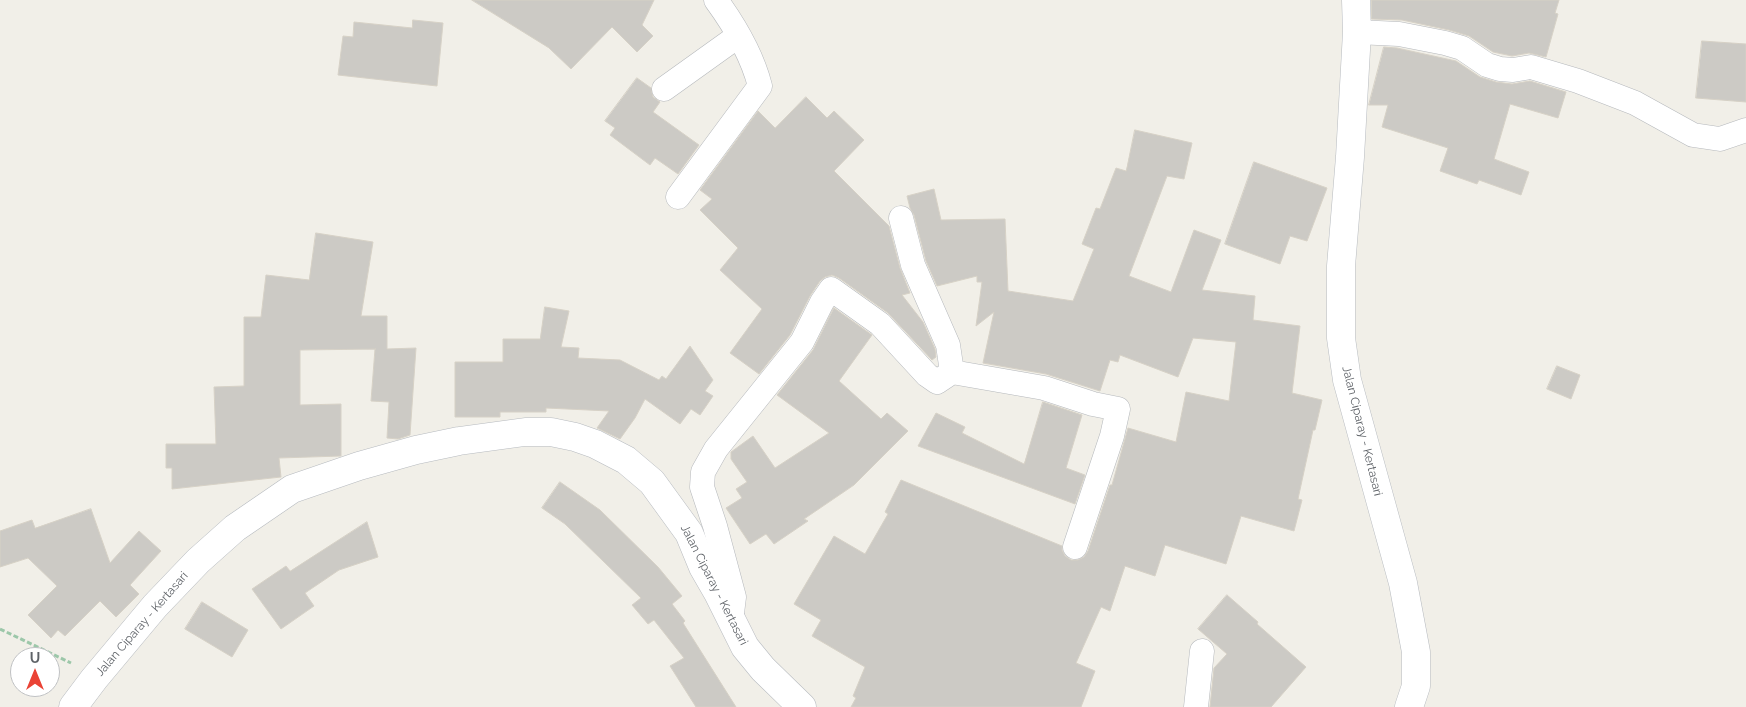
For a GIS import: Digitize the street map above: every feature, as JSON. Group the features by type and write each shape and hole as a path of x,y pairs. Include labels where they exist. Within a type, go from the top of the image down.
{"main road":[{"name":"Jalan Ciparay - Kertasari","path":"1356,0 1357,32 1350,157 1341,266 1341,338 1347,380 1403,583 1416,652 1416,686 1409,707"},
{"name":"Jalan Ciparay - Kertasari","path":"74,707 94,679 155,606 198,561 235,528 292,489 359,466 416,450 459,441 525,432 551,432 595,444 626,460 652,482 689,533 703,566 745,647 763,669 802,707"}],"street":[{"path":"678,198 760,86 756,69 730,20 716,0"},
{"path":"1357,32 1399,34 1445,43 1462,48 1487,65 1513,70 1530,67 1578,81 1635,103 1693,135 1720,139 1746,130"},
{"path":"664,89 738,36"},
{"path":"901,218 913,266 948,345 952,372"},
{"path":"731,621 734,597 715,526 702,487 703,472 716,449 802,342 822,302 831,289 880,324 927,376 937,382 952,372 1044,388 1093,404 1118,409 1112,436 1075,547"},
{"path":"1196,707 1202,652"}],"path":[{"path":"0,629 74,665 94,679"}],"building":[{"path":"472,0 654,0 642,25 653,36 637,52 612,27 571,69 549,48"},
{"path":"1372,0 1559,0 1555,13 1558,14 1546,57 1529,53 1512,56 1493,52 1469,36 1449,30 1402,20 1372,19"},
{"path":"413,20 443,23 437,86 338,75 343,36 353,37 354,22 412,28"},
{"path":"1702,41 1746,44 1746,102 1696,98"},
{"path":"1384,47 1456,61 1480,77 1496,82 1512,84 1530,81 1566,92 1558,118 1510,104 1494,159 1529,172 1521,195 1479,180 1477,184 1440,171 1448,148 1382,127 1388,105 1369,105"},
{"path":"637,78 651,88 653,97 660,102 653,112 699,145 678,174 655,158 650,165 610,135 615,128 605,121"},
{"path":"806,97 827,118 834,111 864,140 834,171 889,226 900,268 910,293 902,295 923,322 935,349 936,357 932,360 888,313 832,275 820,281 790,335 759,374 730,353 762,309 720,270 738,248 700,210 712,199 700,190 758,111 775,128"},
{"path":"1135,130 1192,143 1184,179 1167,176 1129,276 1171,292 1194,230 1221,240 1202,290 1255,296 1253,320 1300,326 1292,393 1322,400 1315,430 1313,430 1298,499 1302,500 1294,531 1241,516 1226,564 1165,545 1155,576 1125,566 1110,611 1101,607 1076,663 1095,671 1081,707 851,707 856,698 853,696 865,667 812,636 821,620 794,604 834,536 865,554 888,514 885,512 901,480 1062,546 1065,556 1071,560 1078,560 1084,557 1088,551 1110,485 1112,485 1128,428 1176,442 1186,392 1229,401 1236,342 1193,338 1178,377 1120,355 1118,362 1110,360 1100,391 1046,374 983,363 994,312 976,326 982,282 977,282 977,276 937,286 926,261 907,196 934,189 941,220 1005,219 1008,291 1073,301 1094,249 1082,244 1096,208 1100,209 1116,168 1126,171"},
{"path":"1254,162 1327,188 1307,241 1290,236 1280,264 1225,244"},
{"path":"316,233 373,242 361,316 387,316 387,349 416,348 410,435 398,439 387,438 389,402 371,401 375,349 300,350 300,405 341,404 341,456 279,458 281,477 172,489 172,468 166,468 166,444 216,444 214,387 244,386 244,317 261,317 266,275 309,280"},
{"path":"545,307 569,311 561,347 579,348 578,358 620,360 659,380 662,376 666,379 690,346 713,380 705,391 713,396 700,415 691,409 680,424 645,399 635,418 620,439 597,428 609,411 546,408 546,412 500,412 500,417 455,417 455,362 503,362 503,339 540,339"},
{"path":"834,308 872,335 839,381 881,419 887,413 908,431 854,485 804,519 808,521 774,544 766,534 750,544 726,508 742,498 736,489 747,482 731,459 731,452 753,436 775,468 829,433 777,395 813,350"},
{"path":"1557,366 1580,375 1571,399 1547,389"},
{"path":"1043,402 1082,415 1066,468 1085,475 1075,504 918,446 936,413 965,427 962,433 1024,464"},
{"path":"560,482 600,510 658,567 682,596 672,604 685,621 683,623 736,707 696,707 670,666 684,658 654,620 648,624 632,605 641,598 565,524 542,508"},
{"path":"91,509 110,563 139,531 161,551 130,585 139,594 116,617 100,601 65,636 58,630 51,638 28,615 57,586 28,558 0,567 0,531 32,520 35,528"},
{"path":"367,522 378,557 339,570 305,593 314,606 281,629 252,589 286,566 290,571"},
{"path":"1227,595 1306,667 1271,707 1210,707 1214,668 1227,654 1198,629"},
{"path":"202,602 248,630 232,657 185,629"}]}
